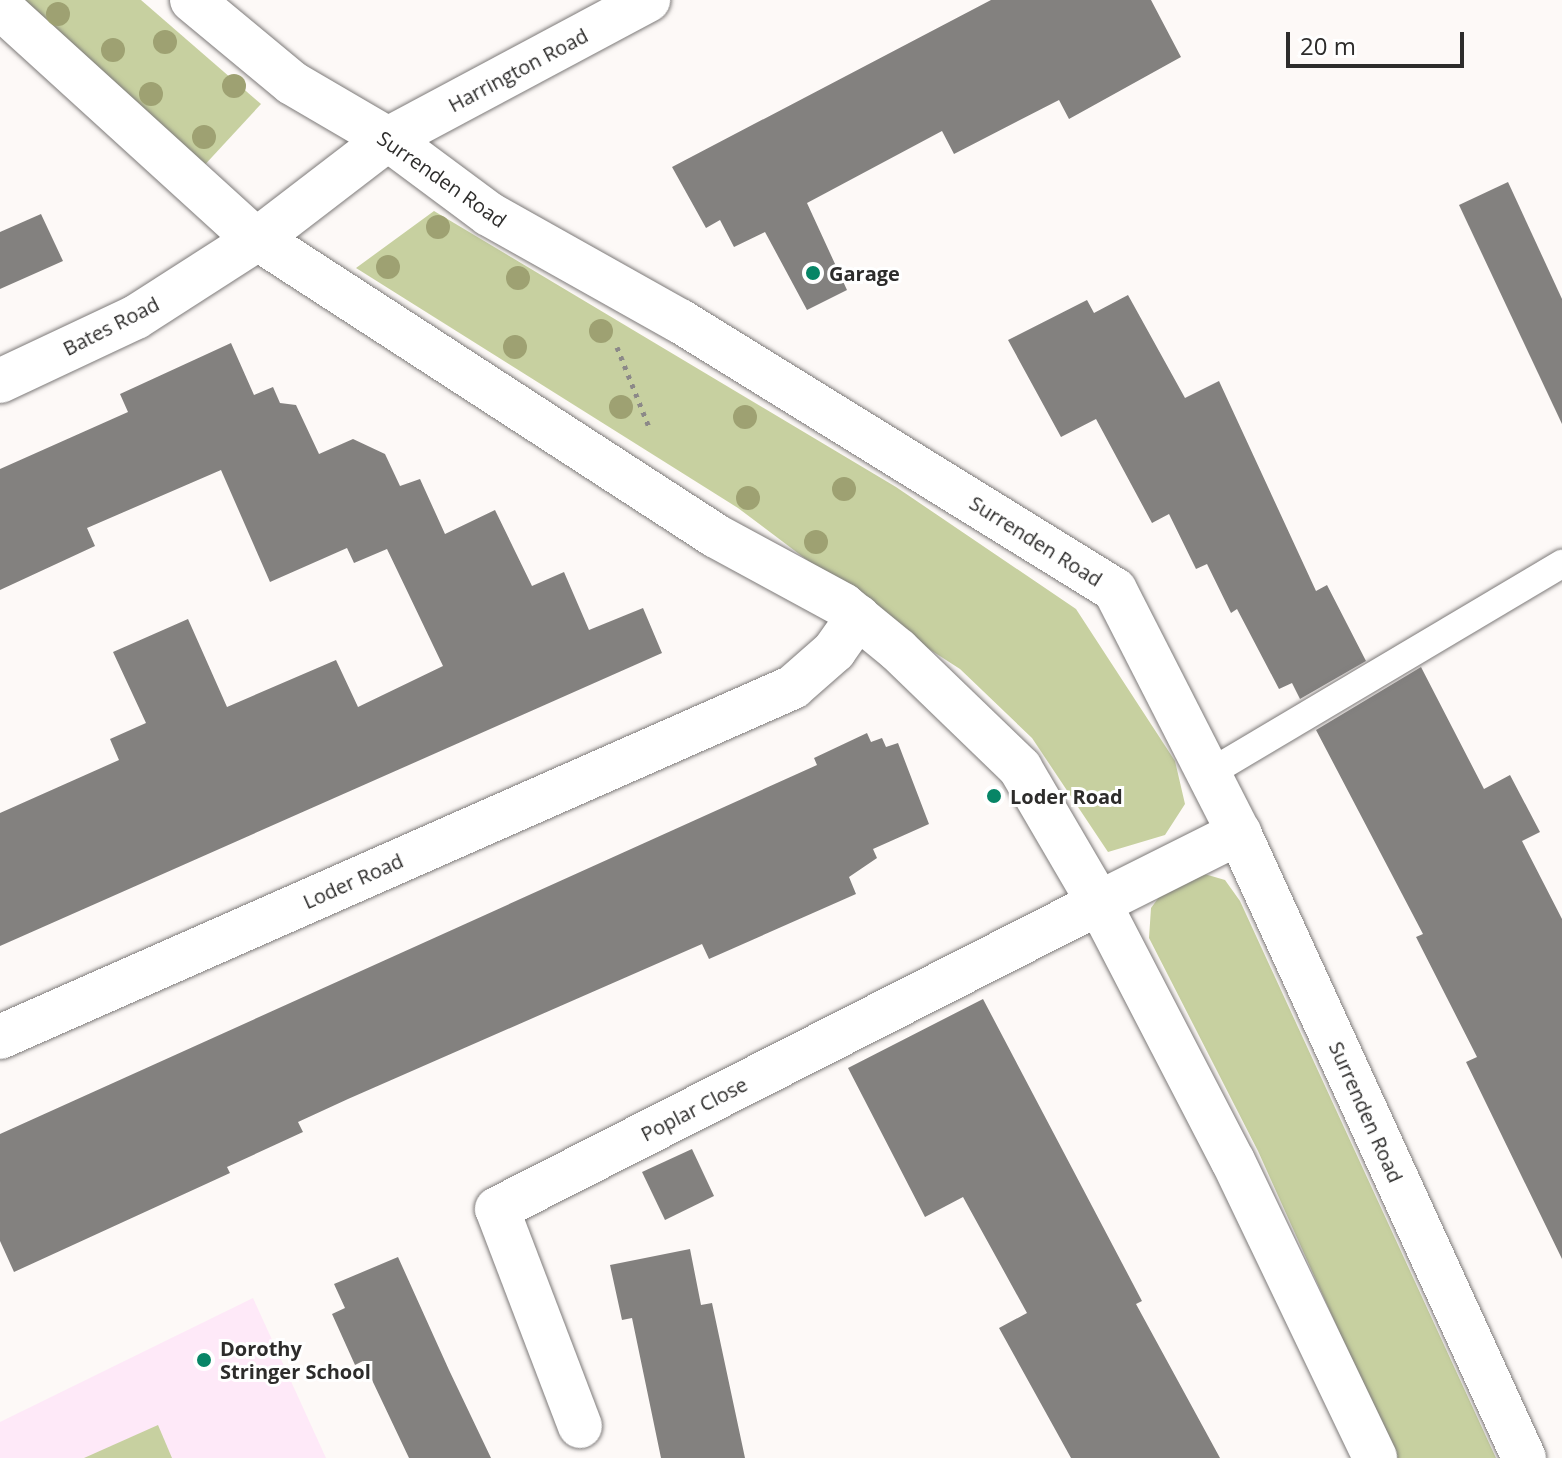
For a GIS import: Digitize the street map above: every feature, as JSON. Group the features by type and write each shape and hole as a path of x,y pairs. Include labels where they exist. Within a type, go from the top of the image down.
{"street":[{"name":"Surrenden Road","path":"192,0 292,83 388,139 489,214 680,321 1115,590 1239,833 1524,1458"},
{"name":"Harrington Road","path":"259,238 388,139 648,0"},
{"path":"0,7 259,238 716,536 858,617 1020,768 1099,903 1233,1161 1375,1458"},
{"name":"Bates Road","path":"0,381 136,317 259,238"},
{"name":"Loder Road","path":"0,1037 793,687 834,651 858,617"},
{"path":"1099,903 1239,833"},
{"name":"Poplar Close","path":"580,1426 497,1209 1099,903"}],"lane":[{"path":"1208,774 1562,564"}],"shaded area":[{"name":"Dorothy Stringer School","path":"253,1298 326,1458 0,1458 0,1422"}],"green space":[{"path":"25,0 141,0 261,104 200,170"},
{"path":"434,211 896,487 1076,609 1175,761 1185,804 1165,835 1108,852 1032,738 960,669 901,631 738,508 356,268"},
{"path":"1201,873 1225,880 1240,901 1496,1458 1396,1458 1258,1151 1149,938 1151,908 1165,889"},
{"path":"158,1425 172,1458 84,1458"}],"building":[{"path":"991,0 1151,0 1181,57 1069,119 1059,100 954,154 942,131 807,203 847,290 807,310 765,232 734,247 720,220 706,228 672,167"},
{"path":"1508,182 1562,299 1562,424 1459,205"},
{"path":"41,214 63,261 0,289 0,232"},
{"path":"1128,295 1185,398 1219,381 1316,591 1327,585 1366,661 1300,699 1292,683 1279,689 1237,609 1231,613 1207,564 1196,569 1169,514 1152,523 1096,419 1061,437 1008,340 1087,300 1094,313"},
{"path":"231,343 254,395 273,387 280,403 296,405 319,454 353,439 385,454 400,486 420,479 445,534 495,510 532,586 564,572 589,630 643,608 662,653 0,946 0,813 119,760 110,739 146,723 113,652 188,619 227,707 336,660 358,707 443,666 387,549 354,563 347,548 270,582 221,470 87,528 95,546 0,590 0,469 128,412 120,394"},
{"path":"1421,667 1484,789 1510,775 1540,832 1522,841 1562,919 1562,1259 1466,1062 1477,1057 1416,937 1423,934 1316,730"},
{"path":"867,733 871,742 882,738 886,747 898,743 929,824 873,849 877,858 849,877 856,894 709,959 702,944 348,1099 298,1122 303,1132 227,1167 230,1173 14,1272 0,1241 0,1134 817,765 814,758"},
{"path":"983,999 1142,1301 1136,1304 1220,1458 1071,1458 999,1328 1027,1313 963,1197 925,1217 848,1068"},
{"path":"692,1149 714,1196 665,1220 642,1172"},
{"path":"690,1249 701,1305 712,1303 745,1458 661,1458 632,1318 622,1320 610,1265"},
{"path":"398,1257 491,1458 409,1458 363,1361 355,1365 332,1314 345,1308 334,1284"}],"place":[{"name":"Garage","path":"813,273"},
{"name":"Loder Road","path":"994,796"},
{"name":"Dorothy Stringer School","path":"204,1360"}]}
